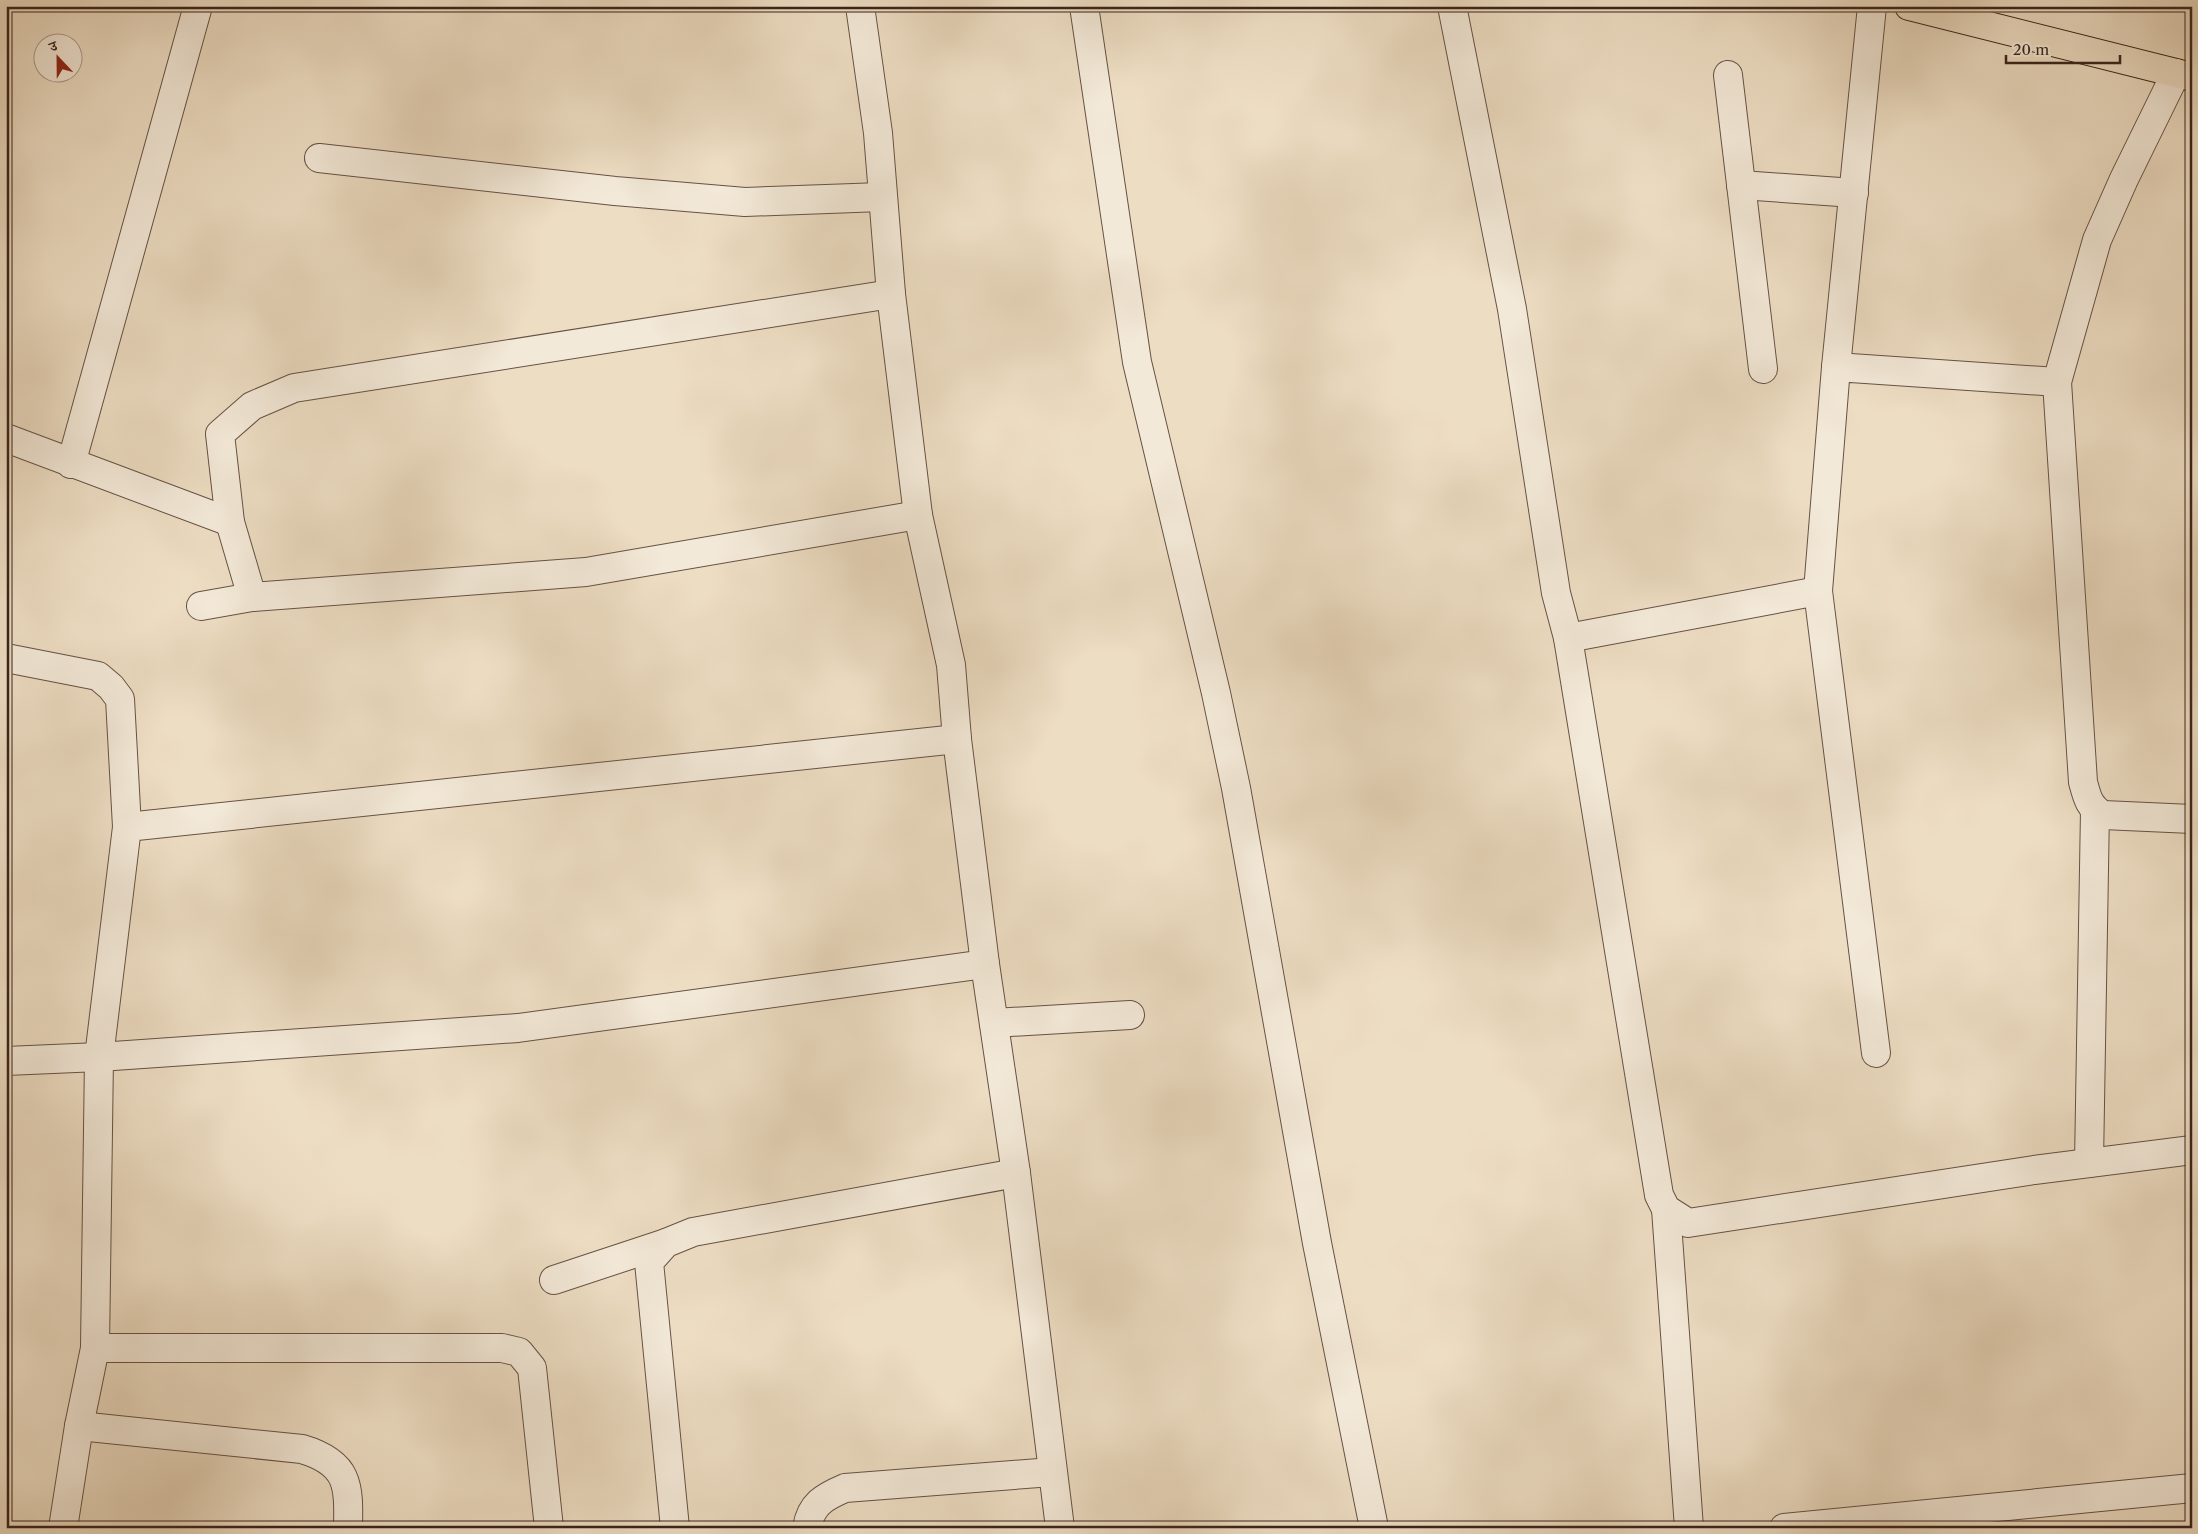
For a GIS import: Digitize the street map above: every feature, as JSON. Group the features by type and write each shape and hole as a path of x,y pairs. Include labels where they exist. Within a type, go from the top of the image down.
{"main road":[{"path":"1909,6 2184,75"}],"street":[{"path":"71,464 198,6"},
{"path":"860,6 878,133 891,294 918,515 951,665 957,739 994,1023 1016,1174 1060,1528"},
{"path":"1084,6 1137,362 1216,693 1236,788 1316,1243 1374,1528"},
{"path":"1452,6 1512,309 1556,594 1568,638 1659,1195 1666,1209 1689,1528"},
{"path":"1872,6 1836,367 1818,590 1876,1053"},
{"path":"2184,75 2124,178 2097,240 2057,382 2083,782 2088,803 2094,810 2103,815 2192,819"},
{"path":"1728,76 1763,368"},
{"path":"319,158 605,190 744,202 882,197"},
{"path":"1741,185 1854,193"},
{"path":"252,597 230,522 220,434 252,406 294,388 891,294"},
{"path":"1836,367 2057,382"},
{"path":"6,438 71,464 230,522"},
{"path":"201,606 224,600 252,597 586,572 918,515"},
{"path":"1568,638 1818,590"},
{"path":"6,658 98,676 120,699 127,827 100,1057 96,1348 78,1426 63,1528"},
{"path":"127,827 957,739"},
{"path":"2089,1163 2094,810"},
{"path":"6,1061 100,1057 518,1028 986,964"},
{"path":"994,1023 1130,1014"},
{"path":"1666,1209 1688,1223 2089,1163 2192,1150"},
{"path":"554,1280 666,1243 693,1232 1016,1174"},
{"path":"666,1243 648,1262 675,1528"},
{"path":"96,1348 502,1348 519,1352 532,1368 549,1528"},
{"path":"78,1426 302,1449 319,1454 334,1465 342,1476 349,1492 348,1528"},
{"path":"807,1528 814,1506 828,1495 845,1488 1052,1472"},
{"path":"1784,1528 2192,1488"}]}
